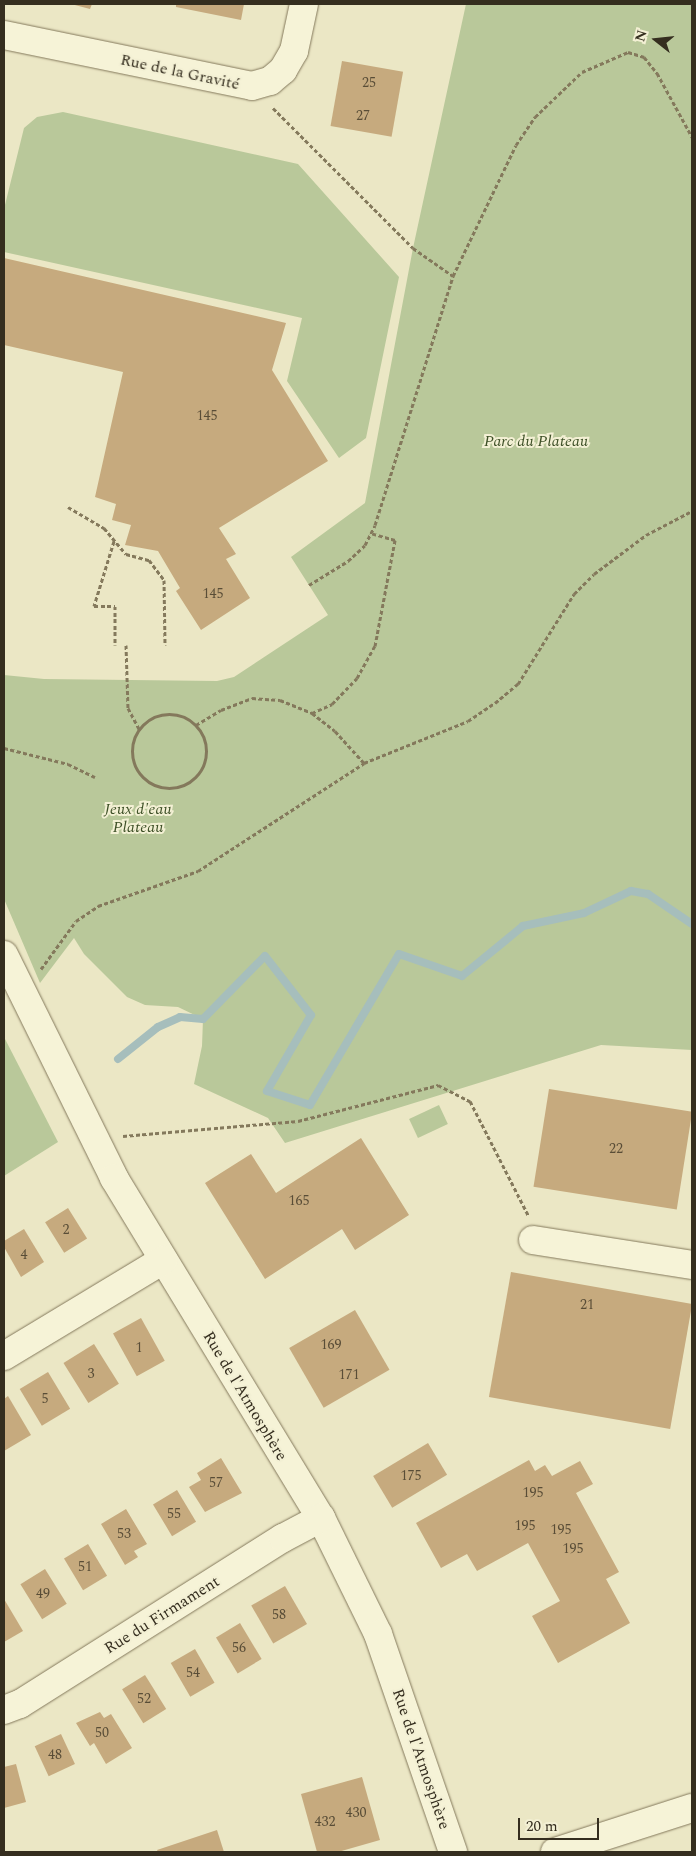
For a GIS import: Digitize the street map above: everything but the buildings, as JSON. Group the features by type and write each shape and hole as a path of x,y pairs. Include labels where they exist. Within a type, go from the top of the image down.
{"street":[{"name":"Rue de la Gravité","path":"4,35 252,86 270,81 283,70 294,51 304,4"},
{"name":"Rue de l'Atmosphère","path":"4,955 18,988 94,1138 163,1260 321,1518 378,1634 454,1852"},
{"path":"533,1240 692,1265"},
{"path":"4,1356 163,1260"},
{"name":"Rue du Firmament","path":"4,1710 20,1704 283,1538 321,1518"},
{"path":"555,1852 692,1808"}],"path":[{"path":"309,585 348,561 365,545 453,276 516,145 535,117 582,72 628,52 644,57 657,73 692,137"},
{"path":"252,86 413,248 453,276"},
{"path":"68,507 104,528 126,554 149,560 164,580 165,645"},
{"path":"18,988 47,964 76,921 98,906 198,871 364,763 468,721 495,703 518,684 574,594 594,574 646,535 692,511"},
{"path":"312,713 332,704 357,678 375,646 395,540 370,533"},
{"path":"114,540 94,606 115,606 115,645"},
{"path":"126,645 128,708 139,730"},
{"path":"196,725 221,710 252,698 280,700 312,713 335,730 364,763"},
{"path":"173,714 196,725 206,748 202,767 190,782 165,788 153,785 135,767 132,754 139,730 160,715 173,714"},
{"path":"4,748 68,764 95,777"},
{"path":"94,1138 298,1121 438,1085 470,1101 527,1210 533,1240"}],"green space":[{"path":"466,4 692,4 692,1050 601,1045 285,1143 268,1118 194,1084 202,1046 203,1019 178,1007 145,1005 127,997 84,954 74,938 40,983 4,899 4,675 44,679 217,681 234,677 328,615 291,557 365,503 413,248"},
{"path":"63,112 298,164 399,277 366,438 339,458 287,381 302,318 4,252 4,209 24,128 37,117"},
{"path":"4,1037 58,1142 4,1176"},
{"path":"439,1105 448,1124 418,1138 409,1119"}],"waterway":[{"path":"118,1059 158,1027 180,1017 203,1019 265,956 311,1015 267,1091 310,1105 399,954 462,976 523,926 584,913 631,891 648,894 692,924"}],"park label":[{"name":"Parc du Plateau","path":"536,441"},
{"name":"Jeux d'eau Plateau","path":"138,818"}]}
